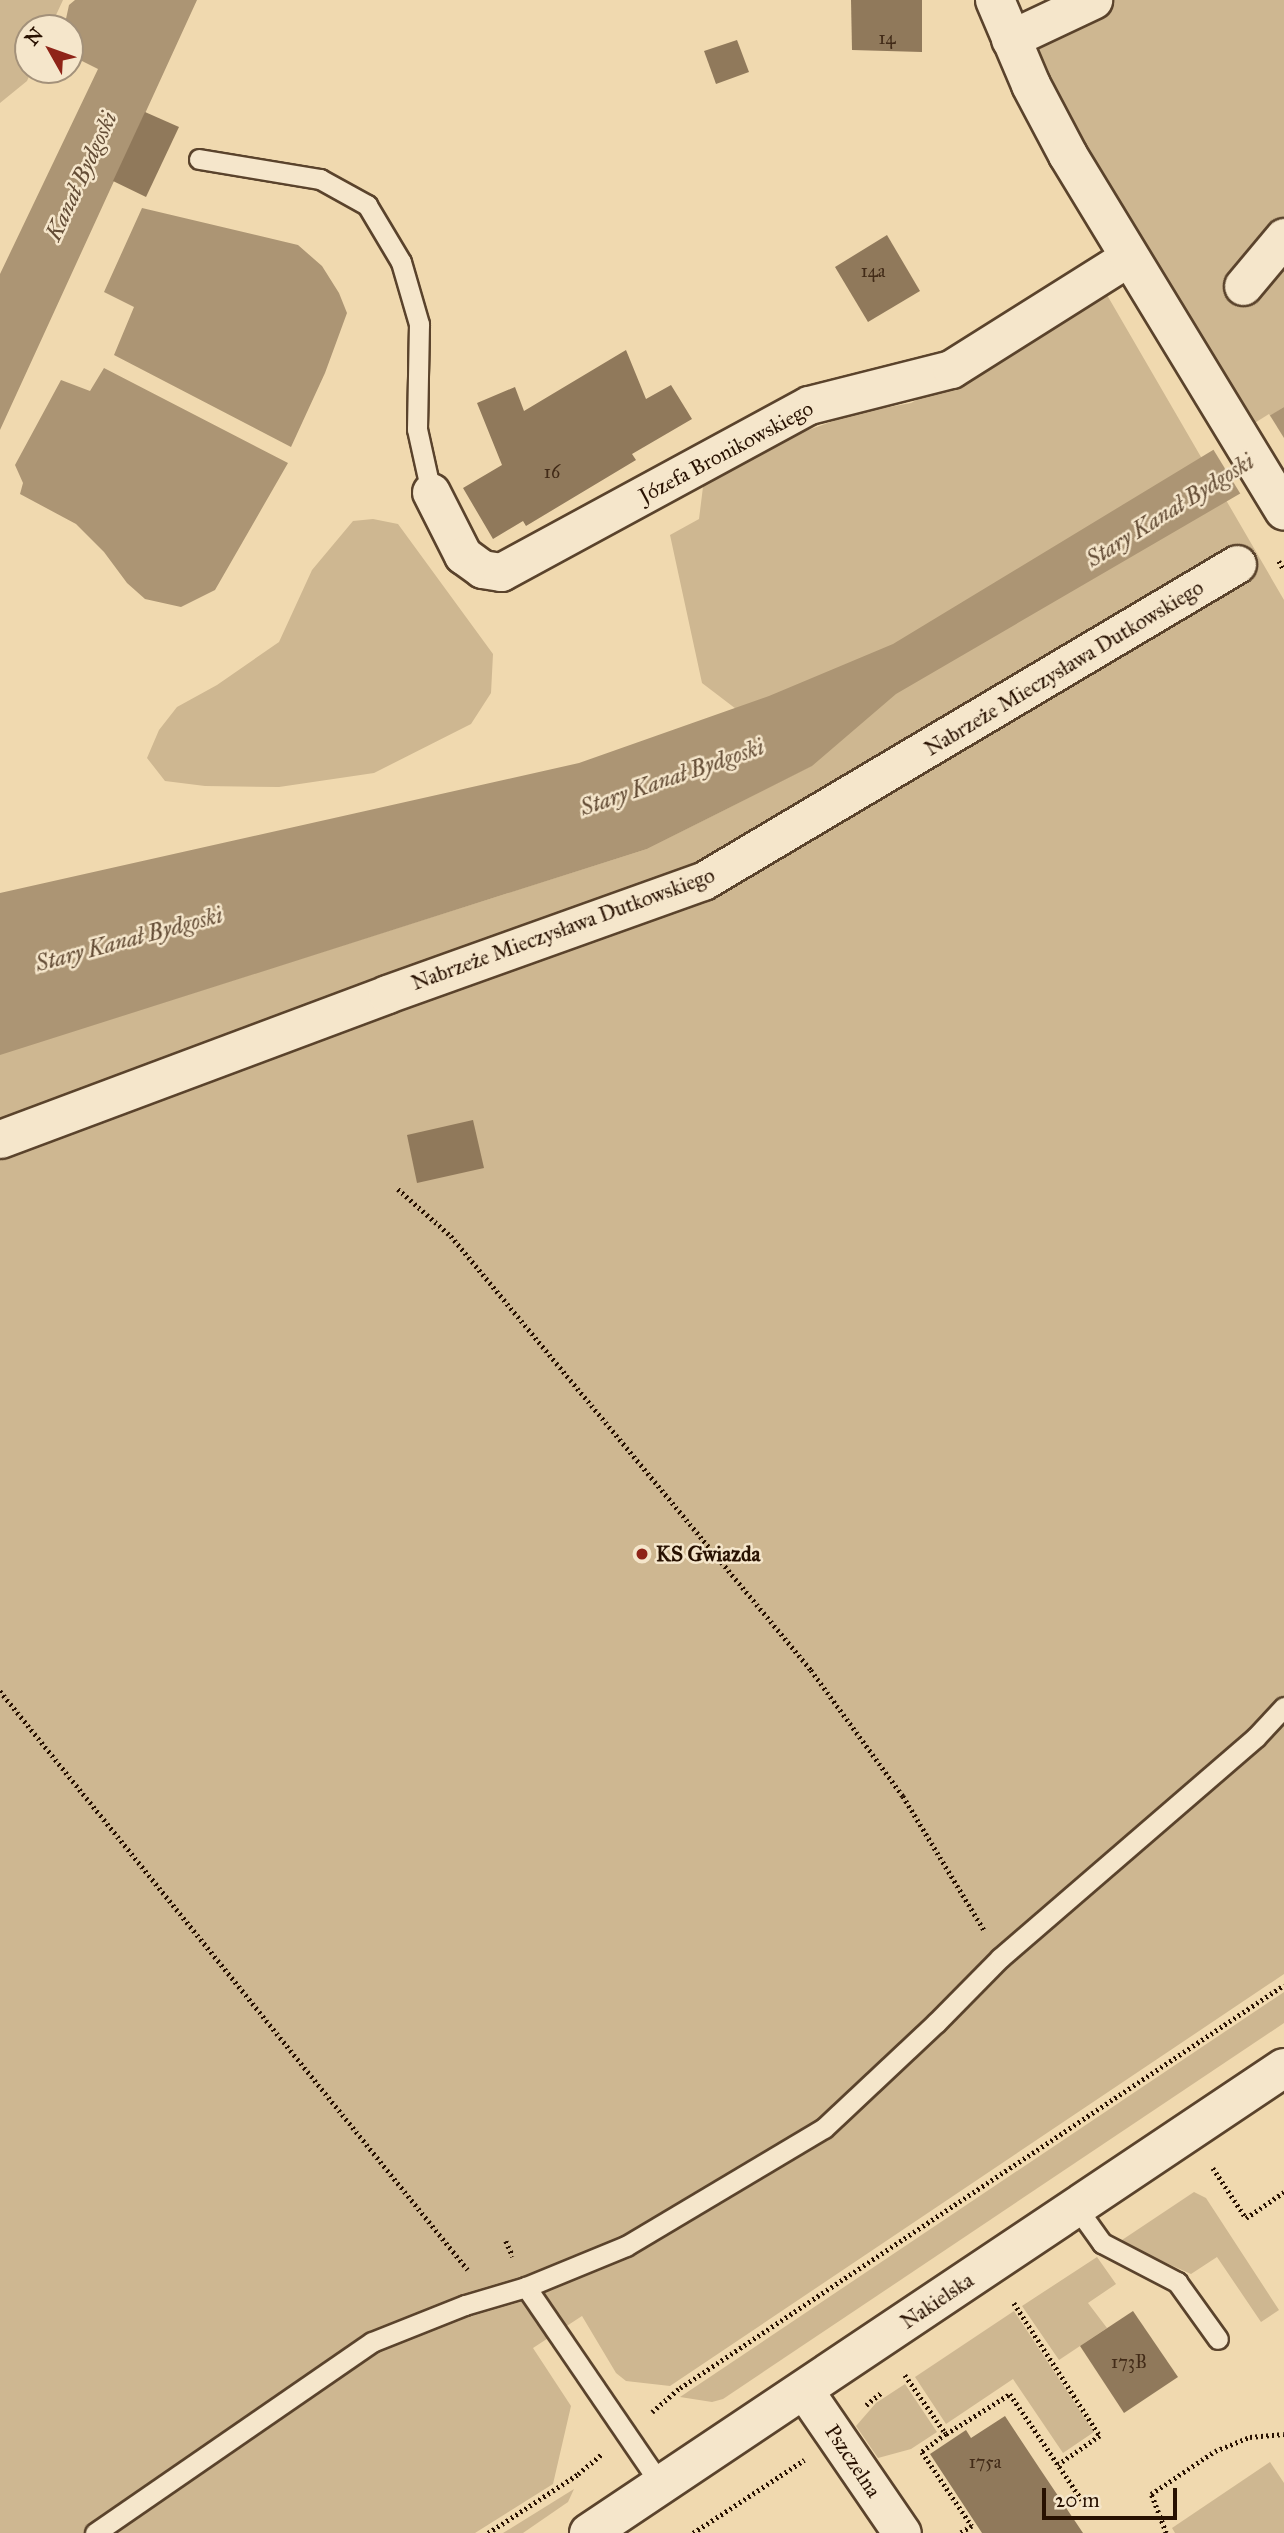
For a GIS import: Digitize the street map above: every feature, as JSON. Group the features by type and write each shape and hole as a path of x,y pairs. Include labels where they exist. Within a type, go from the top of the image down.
{"main road":[{"path":"995,0 1010,39 1068,155 1283,509"},
{"name":"Nakielska","path":"589,2533 1284,2068"}],"street":[{"path":"1010,39 1093,0"},
{"path":"1243,286 1284,237"},
{"name":"Józefa Bronikowskiego","path":"430,492 463,555 482,569 501,572 809,405 951,369 1129,257"},
{"name":"Nabrzeże Mieczysława Dutkowskiego","path":"0,1139 374,998 703,881 1237,564"},
{"name":"Pszczelna","path":"804,2390 902,2533"}],"lane":[{"path":"199,159 320,179 367,205 401,262 419,324 417,429 430,492"},
{"path":"95,2533 372,2342 490,2297 526,2287 626,2246 824,2128 936,2023 1000,1958 1256,1737 1284,1707"},
{"path":"1077,2208 1102,2243 1177,2282 1218,2339"},
{"path":"526,2287 661,2485"}],"path":[{"path":"398,1189 452,1236 811,1670 904,1796 1000,1958"},
{"path":"0,1691 490,2297"},
{"path":"488,2533 578,2474 680,2388 1284,1985"},
{"path":"1202,2175 1223,2161"},
{"path":"1213,2168 1246,2218 1269,2205 1284,2192"},
{"path":"1003,2310 1025,2295"},
{"path":"1014,2303 1100,2436 1058,2465"},
{"path":"895,2382 916,2368"},
{"path":"905,2375 946,2434"},
{"path":"693,2533 794,2469 886,2389"},
{"path":"961,2533 972,2526 922,2452 1010,2394 1082,2500"},
{"path":"1166,2533 1150,2494 1214,2451 1250,2437 1284,2434"}],"shaded area":[{"path":"0,0 63,0 56,14 14,14 14,84 23,84 0,103"},
{"path":"1045,0 1284,0 1284,407 1239,437 1004,28"},
{"name":"KS Gwiazda","path":"1107,295 1284,600 1284,1974 670,2386 626,2381 616,2373 582,2316 533,2348 571,2406 553,2484 475,2533 0,2533 0,1054 647,849 811,766 702,683 670,535 699,519 703,487 717,472 797,434 856,413 911,403"},
{"path":"373,519 398,524 493,654 491,693 471,724 374,773 279,787 205,786 165,781 147,758 159,730 177,707 217,685 279,642 312,570 353,521"},
{"path":"1284,1992 1284,2023 723,2399 712,2402 680,2397"},
{"path":"1194,2192 1206,2198 1279,2310 1261,2322 1217,2257 1191,2274 1119,2242"},
{"path":"1097,2257 1116,2284 1088,2303 1107,2328 1059,2360 1022,2306"},
{"path":"1014,2311 1094,2432 1063,2453 1013,2379 946,2424 915,2377"},
{"path":"905,2384 937,2432 911,2449 878,2458 856,2426 876,2403"},
{"path":"1270,2462 1284,2483 1284,2533 1175,2533 1172,2528"},
{"path":"574,2489 568,2502 523,2533 503,2533"}],"water":[{"name":"Kanał Bydgoski","path":"75,0 197,0 0,430 0,274 98,69 84,62 84,14 67,14 69,5"},
{"path":"142,208 298,245 322,266 339,293 347,313 325,373 291,447 114,355 134,307 104,292"},
{"path":"104,368 288,463 215,590 181,607 145,599 127,583 104,552 76,524 20,494 23,483 15,465 61,380 90,391"},
{"name":"Stary Kanał Bydgoski","path":"1284,407 1284,468 896,694 812,766 647,849 0,1055 0,893 579,763 769,696 893,644"}],"pier":[{"path":"1269,414 1284,438 1284,472 1243,498 1213,449"}],"building":[{"path":"851,0 922,0 922,52 852,50"},
{"path":"737,40 749,72 716,84 704,51"},
{"path":"145,112 179,127 146,197 113,181"},
{"path":"887,235 920,291 868,322 835,267"},
{"path":"626,350 646,399 671,385 692,419 632,454 636,460 526,526 523,521 493,539 463,488 502,465 477,403 515,387 524,411"},
{"path":"473,1120 484,1168 417,1183 407,1135"},
{"path":"1133,2311 1178,2377 1124,2413 1080,2346"},
{"path":"1005,2416 1083,2533 982,2533 930,2454 966,2430 971,2438"}],"place":[{"name":"KS Gwiazda","path":"642,1554"}]}
